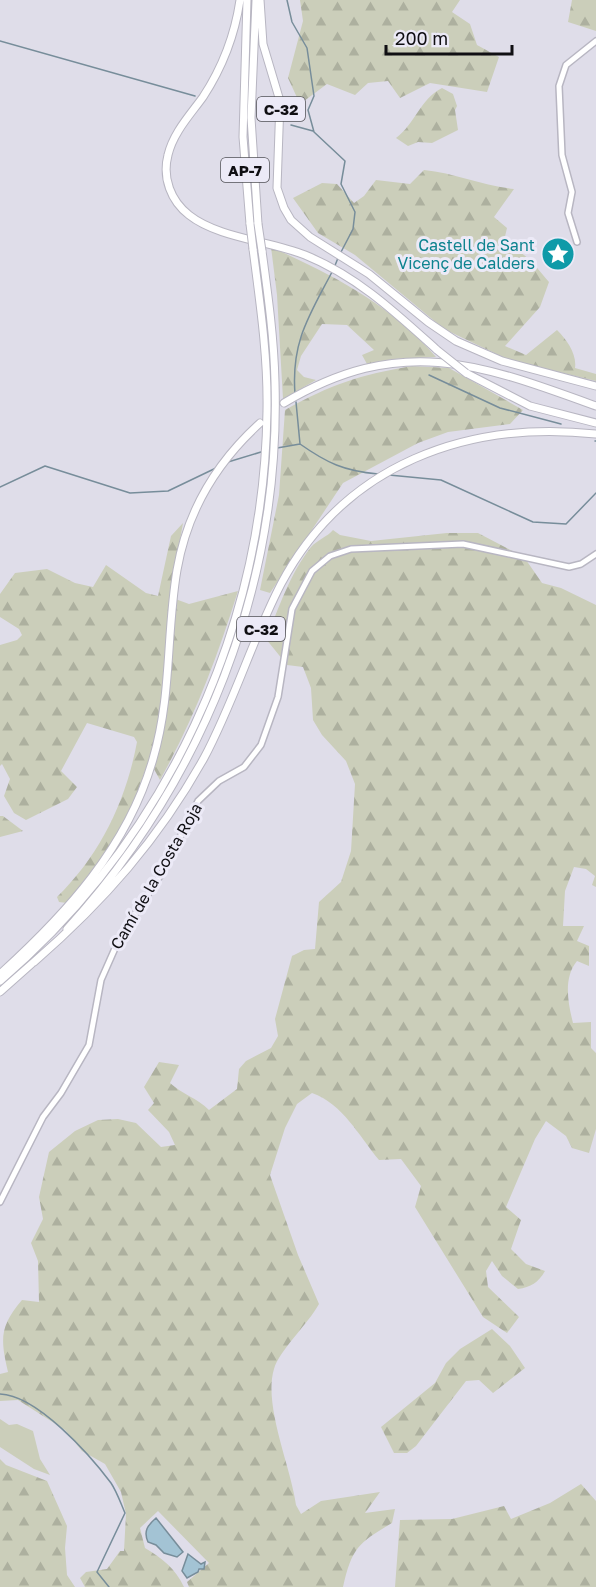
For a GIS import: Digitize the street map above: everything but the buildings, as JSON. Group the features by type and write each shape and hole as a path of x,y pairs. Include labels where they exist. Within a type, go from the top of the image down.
{"highway":[{"path":"240,0 222,61 170,146 166,172 172,195 183,210 204,224 286,248 345,275 379,298 436,350 466,373 530,406 596,423"},
{"name":"AP-7","path":"0,981 69,914 137,828 181,754 224,656 252,553 266,447 265,350 250,224 243,115 247,0"},
{"name":"AP-7","path":"0,992 34,962 100,892 156,814 197,742 238,639 264,535 274,450 274,362 258,224 251,118 256,0"},
{"name":"C-32","path":"260,0 263,44 280,101 277,188 291,220 310,237 369,274 428,322 456,341 502,361 596,386"},
{"path":"284,404 321,383 351,372 382,364 425,361 489,369 596,406"},
{"path":"0,974 76,898 105,859 137,803 153,761 163,719 169,677 175,581 187,530 216,472 236,447 260,423"},
{"name":"C-32","path":"34,962 82,921 131,865 170,814 223,721 287,573 311,539 337,510 388,472 446,445 488,435 520,431 596,434"}],"street":[{"path":"577,242 568,213 572,192 562,155 559,86 566,65 596,41"},
{"name":"Camí de la Costa Roja","path":"0,1202 43,1117 61,1093 89,1045 102,980 112,952 162,873 198,801 219,781 244,767 255,755 265,738 278,697 292,609 312,571 330,556 362,547 474,545 569,567 581,564 596,554"}],"green space":[{"path":"300,0 460,0 452,12 470,24 477,45 499,57 487,92 430,83 400,98 388,81 368,83 355,95 327,84 300,104 288,78 303,21"},
{"path":"572,0 596,0 596,31 568,22"},
{"path":"442,88 453,94 457,106 455,110 458,130 432,143 418,142 408,146 396,138 408,126 428,98"},
{"path":"424,170 514,189 494,217 507,228 503,245 523,254 549,282 540,307 505,346 526,355 557,330 570,348 575,368 596,374 596,381 509,360 444,329 355,255 318,233 293,198 322,183 337,184 354,203 364,196 376,180 410,184"},
{"path":"271,247 338,280 380,306 400,321 436,357 394,359 367,364 362,355 374,350 347,325 322,324 301,356 297,370 304,377 316,380 283,399 277,295"},
{"path":"412,366 449,368 523,410 510,424 448,432 418,443 343,483 270,593 260,590 279,495 285,410 317,393 346,382"},
{"path":"183,523 170,597 189,604 238,591 230,616 194,711 160,780 149,760 133,804 117,837 67,903 59,902 57,897 86,863 109,826 126,785 137,742 134,737 87,723 61,771 77,787 68,799 26,820 14,813 4,796 10,779 2,764 0,766 0,645 17,640 22,635 19,629 0,617 0,594 15,573 47,569 75,583 93,587 106,565 146,593 158,596 171,536"},
{"path":"333,530 340,535 371,541 447,533 478,533 524,557 542,583 561,588 596,605 596,887 592,885 595,876 586,869 574,867 565,891 563,926 584,926 577,941 589,946 589,966 577,961 570,975 568,991 573,1023 591,1022 591,1048 596,1053 596,1129 589,1153 572,1148 566,1136 546,1121 535,1139 506,1207 521,1220 511,1249 526,1264 545,1271 534,1284 518,1289 502,1276 492,1261 486,1271 488,1287 519,1317 507,1333 483,1317 415,1207 421,1186 401,1159 379,1160 342,1113 323,1098 312,1093 297,1104 285,1128 270,1175 298,1255 319,1304 282,1354 274,1369 272,1400 279,1436 296,1505 301,1514 321,1501 380,1492 365,1513 395,1509 392,1523 371,1536 358,1548 353,1555 343,1587 189,1587 187,1582 209,1563 158,1511 140,1528 145,1548 168,1564 184,1587 85,1587 80,1578 86,1572 107,1569 120,1551 124,1551 126,1514 121,1492 105,1464 82,1451 65,1430 18,1400 0,1401 0,1374 8,1372 3,1341 4,1333 9,1317 22,1300 39,1302 38,1261 31,1243 43,1219 39,1197 49,1152 75,1131 98,1120 118,1119 136,1123 161,1147 175,1145 169,1132 148,1110 154,1103 144,1087 159,1062 179,1065 170,1083 209,1110 237,1089 239,1069 246,1061 271,1048 278,1036 275,1019 292,956 304,950 315,949 319,902 341,882 351,851 355,784 346,761 322,735 313,720 311,688 303,667 287,665 266,639 285,592 303,558 313,545"},
{"path":"0,816 3,816 23,831 0,837"},
{"path":"492,1329 510,1346 525,1368 493,1393 479,1380 466,1381 416,1446 407,1453 394,1453 381,1427 435,1383 446,1363 460,1349"},
{"path":"0,1419 9,1425 17,1424 33,1431 40,1459 50,1475 34,1469 0,1447"},
{"path":"0,1459 6,1465 47,1481 67,1526 65,1548 67,1575 75,1587 0,1587"},
{"path":"581,1484 596,1501 596,1587 395,1587 400,1520 452,1519 504,1506 511,1519 550,1503"}],"water":[{"path":"156,1518 183,1552 177,1557 164,1553 156,1545 148,1542 147,1528"},
{"path":"188,1554 201,1564 205,1562 204,1569 199,1569 187,1578 182,1571"}],"waterway":[{"path":"287,0 292,22 307,48 314,96 308,110 314,132 345,161 341,184 355,212 353,229 340,254"},
{"path":"0,41 195,96"},
{"path":"291,125 313,131"},
{"path":"334,268 338,258"},
{"path":"295,394 296,359 303,330 332,272"},
{"path":"429,375 500,408 561,424"},
{"path":"296,402 300,444"},
{"path":"277,448 300,444 336,465 355,471 378,474"},
{"path":"228,462 261,452"},
{"path":"0,487 45,466 130,493 168,491 216,468"},
{"path":"389,475 441,480 533,522 566,524 596,493"},
{"path":"0,1394 15,1397 30,1404 62,1428 102,1471 113,1487 125,1513 97,1572 109,1587"}],"place":[{"name":"Castell de Sant Vicenç de Calders","path":"558,254"}]}
